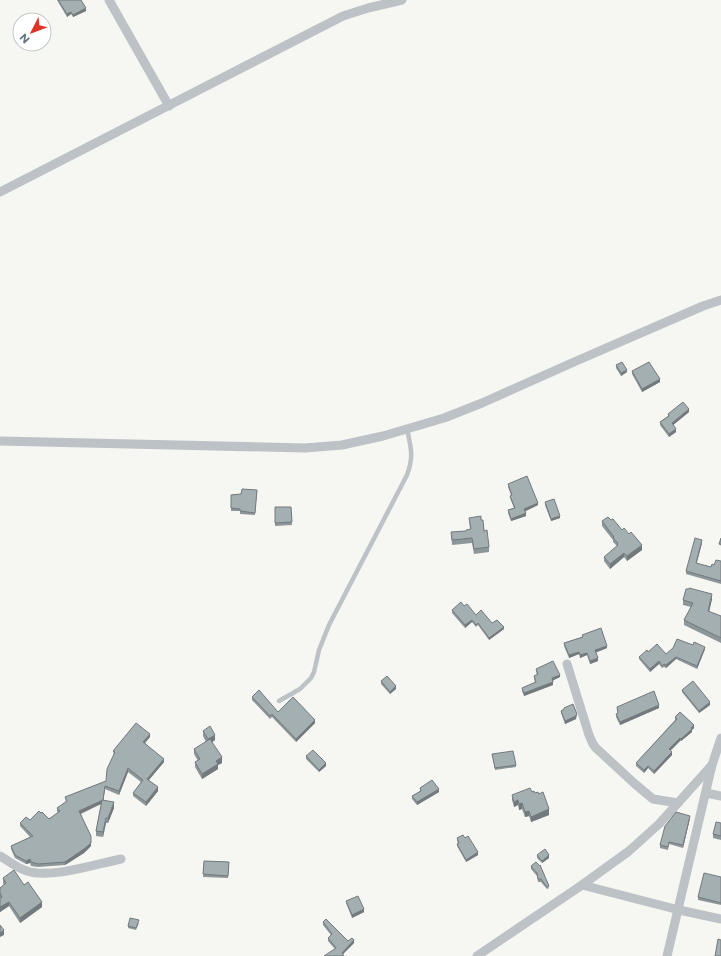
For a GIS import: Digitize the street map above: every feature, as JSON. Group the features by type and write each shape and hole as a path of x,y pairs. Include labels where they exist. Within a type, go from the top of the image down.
{"street":[{"path":"108,0 169,106"},
{"path":"0,192 343,16 402,0"},
{"path":"0,441 305,448 342,445 444,418 482,403 703,306 721,300"},
{"path":"567,664 591,739 596,748 653,799 678,803"},
{"path":"667,956 712,765 721,738"},
{"path":"477,956 613,864 642,840 712,765"},
{"path":"706,793 721,796"},
{"path":"0,856 28,871 43,873 60,872 121,859"},
{"path":"582,886 721,919"}],"lane":[{"path":"279,702 300,689 311,678 314,672 319,650 329,625 407,475 411,465 412,454 407,429"}],"building":[{"path":"58,0 81,0 86,8 73,15 71,12 67,14"},
{"path":"622,362 627,370 621,373 616,365"},
{"path":"649,362 660,379 642,389 632,371"},
{"path":"683,402 689,409 672,423 676,429 669,434 660,422 669,416 668,414"},
{"path":"527,476 538,503 524,509 526,513 511,519 508,510 515,508 510,496 512,495 508,484"},
{"path":"242,489 257,490 255,513 231,508 231,495 241,494"},
{"path":"554,499 560,516 551,519 545,502"},
{"path":"275,507 291,507 292,522 275,523"},
{"path":"481,516 484,531 487,530 489,547 474,549 472,538 452,540 451,532 466,531 471,529 469,518"},
{"path":"608,517 611,520 613,519 622,530 624,528 629,534 631,532 642,545 627,556 624,553 610,564 604,557 618,545 618,543 602,521"},
{"path":"695,538 702,540 696,563 711,567 712,564 714,565 716,560 721,561 721,581 686,571"},
{"path":"689,588 712,594 708,611 721,616 721,638 684,620 693,603 683,600 686,589"},
{"path":"461,602 464,606 467,604 476,615 481,610 492,623 497,620 504,627 489,638 478,623 476,625 472,620 465,625 452,610"},
{"path":"601,628 607,646 595,650 598,658 590,661 587,653 580,655 579,652 569,655 564,643 583,637 582,635"},
{"path":"677,639 693,645 694,642 705,647 697,666 676,657 666,665 664,664 662,666 659,661 650,669 639,657 647,650 648,652 657,644 666,654 673,648"},
{"path":"553,661 560,675 552,678 553,682 524,693 522,688 536,682 534,676 538,674 536,669"},
{"path":"387,676 396,686 390,692 381,681"},
{"path":"693,681 710,702 699,711 682,690"},
{"path":"259,690 278,712 293,697 315,720 296,739 272,714 270,716 252,697"},
{"path":"654,691 659,705 620,722 616,714 618,713 617,707"},
{"path":"573,704 577,714 576,716 565,721 561,711"},
{"path":"680,712 694,725 691,728 692,729 669,749 672,752 654,771 648,766 644,770 636,763 677,719 675,717"},
{"path":"136,723 150,734 143,742 164,759 147,779 158,787 146,802 133,793 143,780 128,768 119,791 105,786 103,800 79,811 91,836 91,843 84,849 65,862 38,864 31,862 30,859 26,861 15,855 11,846 33,836 20,823 26,817 30,820 39,811 49,819 60,811 57,808 67,801 65,797 106,781 107,769 115,752 113,751"},
{"path":"210,726 215,735 208,739 203,731"},
{"path":"210,739 222,757 216,761 218,764 202,774 195,762 200,759 194,749"},
{"path":"313,750 326,763 319,770 306,756"},
{"path":"513,751 516,765 495,768 492,754"},
{"path":"432,780 439,789 417,802 412,796 421,791 420,788"},
{"path":"530,788 532,792 534,791 535,793 538,792 539,794 543,792 549,809 531,817 529,811 525,812 522,803 519,804 518,800 514,802 512,795"},
{"path":"102,800 114,802 108,818 106,818 103,832 96,831"},
{"path":"676,812 690,816 683,845 669,842 668,847 660,845 665,826"},
{"path":"716,822 721,823 721,836 713,834"},
{"path":"463,835 465,838 468,836 478,852 466,860 457,844 459,843 457,838"},
{"path":"545,849 549,855 542,861 537,855"},
{"path":"204,861 229,862 228,876 203,874"},
{"path":"536,862 540,865 549,886 547,887 541,879 538,879 537,873 531,866"},
{"path":"14,870 24,885 28,882 42,902 20,918 9,902 0,907 0,898 2,897 0,888 6,883 3,878"},
{"path":"704,873 721,877 721,903 698,897"},
{"path":"358,896 364,909 352,915 346,901"},
{"path":"130,918 139,920 136,928 128,926"},
{"path":"326,919 348,941 352,938 354,940 342,953 344,956 324,956 336,948 328,938 332,934 323,922"},
{"path":"0,925 4,930 0,933"},
{"path":"718,939 721,940 721,956 715,956"}]}
